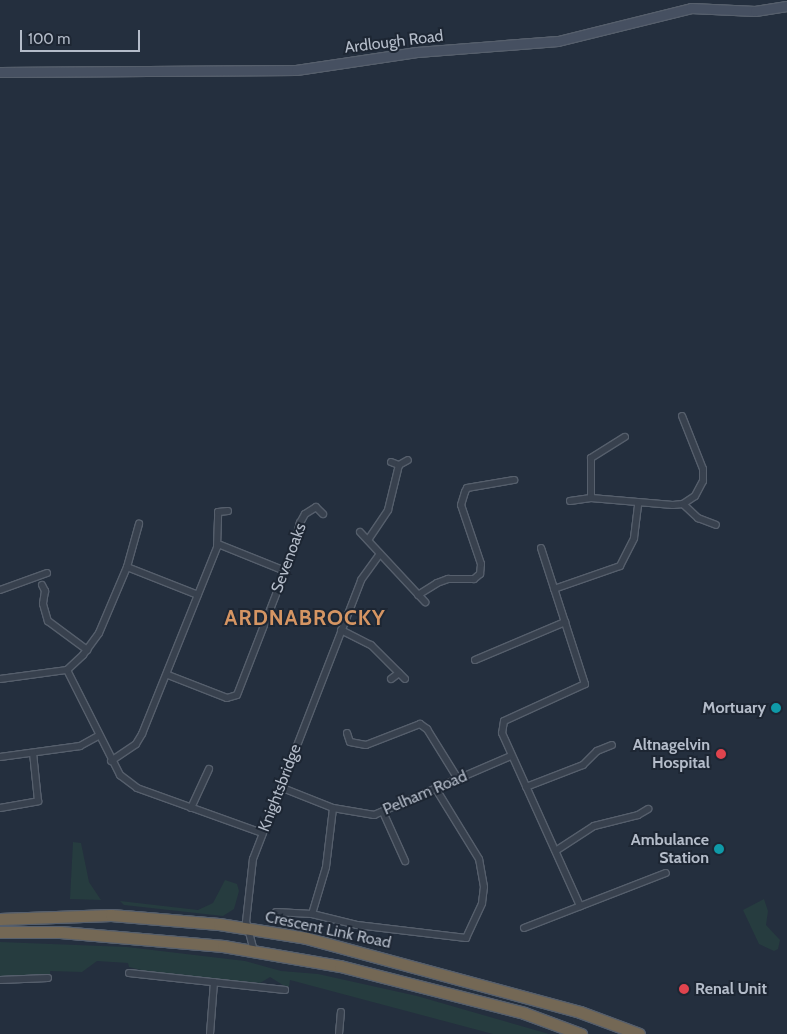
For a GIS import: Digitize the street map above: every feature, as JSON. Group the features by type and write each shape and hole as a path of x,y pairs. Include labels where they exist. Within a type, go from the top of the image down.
{"highway":[{"name":"Crescent Link Road","path":"0,919 111,915 219,924 306,938 580,1012 639,1034"},
{"name":"Crescent Link Road","path":"0,932 60,932 254,951 340,966 524,1013 581,1034"}],"street":[{"name":"Ardlough Road","path":"0,72 296,70 417,52 558,41 691,8 755,11 787,6"},
{"path":"570,501 591,498 638,504 683,504 696,496 703,481 703,469 682,416"},
{"path":"591,498 591,458 625,437"},
{"path":"368,540 388,510 399,465 408,460"},
{"path":"391,462 399,465"},
{"path":"418,595 437,583 448,579 474,579 480,574 481,564 461,505 465,492 467,488 514,480"},
{"path":"554,589 620,566 634,538 638,504"},
{"path":"683,504 698,518 716,525"},
{"name":"Sevenoaks","path":"168,675 226,698 238,695 305,514 316,506 323,514"},
{"path":"110,761 136,744 142,734 168,675 218,544 218,512 228,511"},
{"path":"0,679 67,670 88,650 99,633 127,567 139,524"},
{"path":"360,532 425,602"},
{"path":"218,544 285,571"},
{"path":"541,548 585,684 504,721 502,733 511,756 557,850 580,906"},
{"name":"Knightsbridge","path":"254,951 246,929 252,863 262,833 364,574 380,554"},
{"path":"127,567 198,595"},
{"path":"0,590 47,573"},
{"path":"42,585 45,591 43,604 48,621 88,650"},
{"path":"475,660 565,622"},
{"path":"341,630 371,645 405,679"},
{"path":"67,670 110,761 120,776 137,788 262,833"},
{"path":"391,679 399,673"},
{"path":"348,733 350,742 366,745 420,724 427,729 458,779"},
{"path":"0,757 80,746 98,736"},
{"path":"526,787 583,765 597,751 612,745"},
{"path":"0,808 38,801 33,753"},
{"name":"Pelham Road","path":"280,787 333,808 359,814 383,812 511,756"},
{"path":"191,808 209,769"},
{"path":"276,912 312,914 357,925 461,939 469,935 482,903 484,887 479,859 436,789"},
{"path":"312,914 326,867 333,808"},
{"path":"557,850 594,826 638,815 648,809"},
{"path":"383,812 405,861"},
{"path":"524,928 666,873"},
{"path":"129,973 284,990"},
{"path":"0,980 48,978"},
{"path":"210,1034 214,982"},
{"path":"339,1034 341,1012"}],"green space":[{"path":"73,842 81,843 89,882 101,900 70,899"},
{"path":"225,880 237,884 239,891 234,909 223,916 124,905 120,901 198,910 213,903"},
{"path":"764,899 768,911 766,925 780,940 778,949 774,951 759,944 743,910"},
{"path":"0,942 127,947 245,961 281,971 318,974 417,996 549,1034 493,1034 290,980 289,987 286,987 270,977 260,983 153,973 129,967 128,963 97,961 82,972 50,971 50,974 0,978"}],"place":[{"name":"Mortuary","path":"776,708"},
{"name":"Altnagelvin Hospital","path":"721,754"},
{"name":"Ambulance Station","path":"719,849"},
{"name":"Renal Unit","path":"684,989"}],"district":[{"name":"ARDNABROCKY","path":"305,618"}]}
